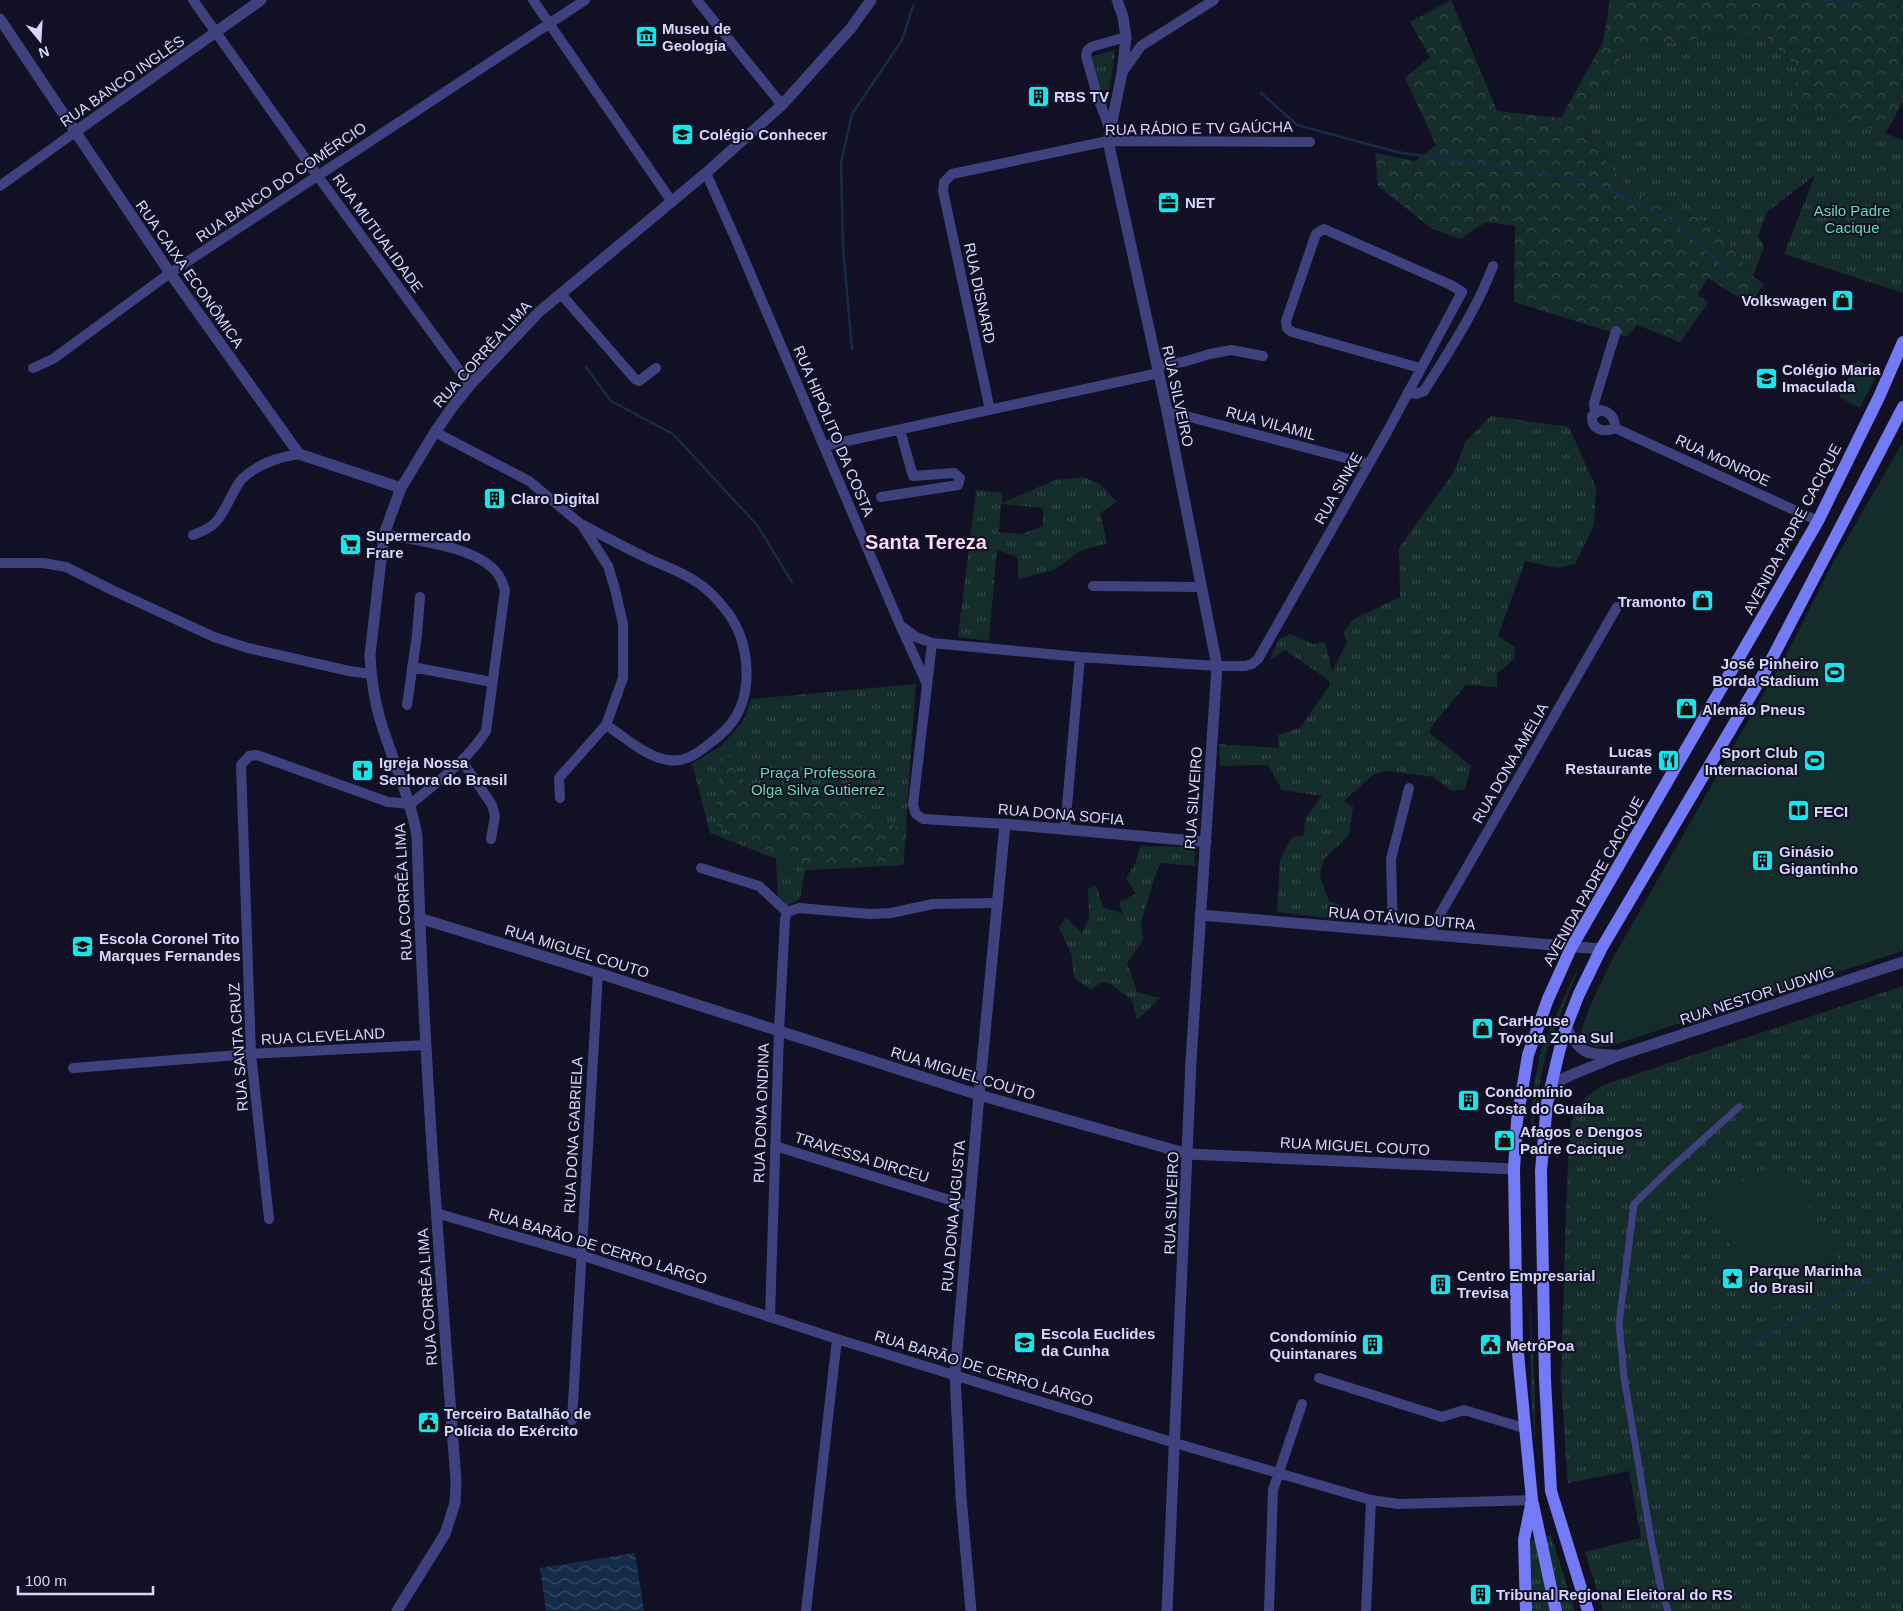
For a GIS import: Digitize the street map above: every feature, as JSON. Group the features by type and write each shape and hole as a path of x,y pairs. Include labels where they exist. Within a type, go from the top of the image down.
{"main road":[{"name":"AVENIDA PADRE CACIQUE","path":"1526,1611 1524,1540 1532,1500 1517,1343 1514,1169 1517,1121 1528,1055 1548,999 1571,948 1818,521 1879,397 1903,342"},
{"path":"1588,1611 1551,1491 1545,1380 1541,1171 1547,1103 1566,1026 1601,949 1767,668 1903,407"},
{"path":"1532,1500 1556,1611"}],"street":[{"name":"RUA MUTUALIDADE","path":"193,0 317,176 470,385"},
{"name":"RUA BANCO INGLÊS","path":"0,186 261,0"},
{"name":"RUA BANCO DO COMÉRCIO","path":"32,368 53,358 170,273 585,0"},
{"path":"698,0 782,105"},
{"name":"RUA CORRÊA LIMA","path":"397,1611 445,1534 455,1503 456,1481 436,1213 419,918 417,836 411,804 380,719 371,674 370,655 384,534 401,488 434,432 470,385 539,312 706,174 782,105 851,28 871,0"},
{"name":"RUA SILVEIRO","path":"1117,0 1123,17 1126,37 1122,74 1109,136 1167,411 1217,666 1191,1061 1167,1611"},
{"path":"1122,74 1141,46 1214,0"},
{"path":"536,1 549,24 672,202"},
{"name":"RUA CAIXA ECONÔMICA","path":"0,19 170,273 299,454"},
{"path":"1109,136 1086,56 1087,51 1091,47 1126,37"},
{"name":"RUA RÁDIO E TV GAÚCHA","path":"944,182 952,174 996,166 1109,136 1310,142"},
{"name":"RUA HIPÓLITO DA COSTA","path":"706,174 900,625 927,683"},
{"name":"RUA DISNARD","path":"944,182 942,191 990,410"},
{"name":"RUA SINKE","path":"1217,666 1245,666 1252,664 1258,658 1368,464 1462,292 1451,284 1324,229 1319,230 1286,321 1287,328 1292,332 1420,368"},
{"path":"1408,392 1416,394 1424,391 1472,312 1485,288 1493,266"},
{"path":"561,294 635,379 639,381 656,368"},
{"path":"1595,412 1594,403 1616,330"},
{"path":"824,446 990,410 1158,369 1210,354 1231,350 1263,356"},
{"name":"RUA MONROE","path":"1615,428 1615,421 1612,415 1600,410 1592,416 1594,427 1606,430 1615,428 1818,521"},
{"name":"RUA VILAMIL","path":"1167,411 1368,464"},
{"path":"881,497 958,486 960,478 954,473 913,476 900,430"},
{"path":"434,432 529,481 582,525 697,581 728,613 745,653 747,671 745,689 739,710 730,726 700,751 688,758 669,761 650,754 606,725"},
{"path":"192,535 210,529 218,520 243,478 259,466 282,457 299,454 401,488"},
{"path":"560,798 560,778 606,725 623,678 624,624 615,589 608,566 582,525"},
{"path":"384,534 468,552 485,561 497,573 505,590 486,731 477,746 462,761 411,804"},
{"path":"0,563 43,563 66,567 214,637 248,648 349,671 371,674"},
{"path":"1093,586 1201,587"},
{"path":"407,705 420,597"},
{"name":"RUA DONA AMÉLIA","path":"1428,935 1618,607"},
{"path":"900,625 916,637 932,643 1080,657 1217,666"},
{"path":"927,683 932,643"},
{"path":"1065,828 1080,657"},
{"path":"412,667 492,682"},
{"name":"RUA DONA SOFIA","path":"927,683 913,806 916,814 923,819 1065,828 1206,842"},
{"name":"RUA SANTA CRUZ","path":"269,1219 251,1054 241,765 249,756 257,755 388,802 411,804"},
{"path":"462,761 492,806 495,816 491,840"},
{"path":"1392,932 1391,859 1409,788"},
{"name":"RUA DONA AUGUSTA","path":"971,1611 961,1498 955,1374 996,903 1006,824"},
{"path":"701,868 759,886 787,912 799,908 870,914 891,913 933,904 996,903"},
{"name":"RUA DONA ONDINA","path":"770,1316 779,1030 785,919 787,912"},
{"name":"RUA OTÁVIO DUTRA","path":"1200,915 1571,948 1601,949"},
{"name":"RUA MIGUEL COUTO","path":"419,918 979,1094 1188,1154 1514,1169"},
{"name":"RUA NESTOR LUDWIG","path":"1547,1103 1561,1080 1620,1055 1903,962"},
{"name":"RUA DONA GABRIELA","path":"572,1420 598,973"},
{"name":"RUA NESTOR LUDWIG","path":"1566,1026 1580,1048 1594,1055 1620,1055"},
{"name":"RUA CLEVELAND","path":"73,1068 251,1054 426,1046"},
{"path":"1668,1611 1661,1589 1644,1495 1624,1377 1619,1324 1634,1204 1739,1107"},
{"name":"TRAVESSA DIRCEU","path":"775,1146 969,1206"},
{"name":"RUA BARÃO DE CERRO LARGO","path":"436,1213 581,1255 838,1338 1175,1443 1371,1500 1399,1504 1532,1500"},
{"path":"806,1611 838,1338"},
{"path":"1319,1378 1442,1417 1464,1410 1524,1428"},
{"path":"1270,1611 1273,1490 1302,1404"},
{"path":"1366,1611 1371,1500"}],"green space":[{"path":"1451,0 1497,111 1561,118 1603,42 1610,0 1903,0 1903,102 1885,134 1839,116 1790,111 1799,70 1761,31 1627,48 1591,109 1584,135 1631,191 1714,225 1753,276 1764,285 1749,304 1708,278 1698,294 1708,303 1680,342 1637,325 1627,337 1514,302 1515,226 1486,222 1460,239 1431,228 1378,186 1375,153 1415,161 1436,145 1405,78 1430,57 1410,22"},
{"name":"Asilo Padre Cacique","path":"1761,31 1799,70 1791,111 1839,116 1903,140 1903,293 1784,254 1815,175 1767,212 1758,236 1764,247 1753,276 1714,225 1631,191 1584,135 1591,109 1627,48"},
{"path":"1115,50 1106,115 1089,57"},
{"path":"1857,360 1879,371 1860,408 1839,397"},
{"path":"1491,416 1569,427 1596,488 1594,525 1575,564 1558,568 1525,561 1498,636 1515,647 1514,659 1497,674 1497,687 1466,685 1431,727 1430,733 1471,766 1465,789 1452,791 1433,777 1389,771 1374,774 1344,801 1353,807 1349,835 1323,860 1320,876 1329,901 1343,906 1343,915 1337,919 1277,912 1280,860 1292,837 1303,836 1306,817 1322,796 1282,790 1268,765 1220,766 1219,744 1279,748 1278,735 1300,728 1329,686 1330,681 1285,650 1270,660 1279,639 1290,634 1313,644 1325,642 1332,671 1347,642 1343,632 1354,619 1400,597 1399,548 1453,473 1466,441"},
{"name":"Sport Club Internacional","path":"1903,442 1903,951 1607,1047 1594,1047 1586,1043 1581,1030 1593,999 1614,956 1792,644 1830,568"},
{"path":"1084,477 1101,485 1117,502 1100,513 1107,543 1080,551 1054,570 1018,579 1018,558 997,549 989,641 958,637 976,490 1002,493 1002,503 1055,480","holes":["1001,504 1043,508 1043,526 1022,534 999,532"]},
{"name":"Praça Professora Olga Silva Gutierrez","path":"916,684 903,865 805,870 800,899 785,907 778,900 776,859 710,833 692,764 722,745 744,720 751,699"},
{"path":"722,745 748,788 795,802 826,781 867,821 907,828 903,865 805,870 715,824"},
{"path":"1140,846 1187,847 1195,852 1195,866 1161,863 1157,870 1141,922 1143,940 1127,963 1137,992 1160,998 1137,1020 1132,1000 1110,984 1101,982 1091,990 1074,978 1071,953 1059,927 1066,918 1082,933 1089,918 1088,889 1096,885 1103,907 1123,914 1119,902 1136,894 1126,878 1136,862"},
{"path":"1579,967 1547,1049 1538,1091 1530,1146 1533,1091 1541,1050"},
{"name":"Parque Marinha do Brasil","path":"1903,986 1903,1611 1603,1611 1585,1552 1641,1538 1629,1471 1568,1483 1561,1378 1567,1181 1571,1122 1577,1108 1585,1098 1603,1085"},
{"path":"1782,1159 1844,1268 1768,1311 1706,1203"},
{"path":"1530,1297 1535,1393 1535,1446 1531,1393"},
{"path":"1551,1535 1575,1611 1532,1611 1530,1540"}],"water":[{"path":"635,1553 644,1611 546,1611 540,1568"}],"waterway":[{"path":"1820,0 1849,3"},
{"path":"852,349 843,248 841,163 852,114 902,40 913,6"},
{"path":"1261,93 1297,125 1397,152 1590,181 1673,221 1728,270"},
{"path":"586,367 611,401 673,434 757,525 792,582"},
{"path":"1741,1349 1903,1262"}],"place":[{"name":"Museu de Geologia","path":"646,37"},
{"name":"RBS TV","path":"1038,96"},
{"name":"Colégio Conhecer","path":"683,134"},
{"name":"NET","path":"1169,202"},
{"name":"Volkswagen","path":"1843,300"},
{"name":"Colégio Maria Imaculada","path":"1766,378"},
{"name":"Claro Digital","path":"495,498"},
{"name":"Supermercado Frare","path":"350,544"},
{"name":"Tramonto","path":"1702,601"},
{"name":"José Pinheiro Borda Stadium","path":"1835,672"},
{"name":"Alemão Pneus","path":"1686,709"},
{"name":"Lucas Restaurante","path":"1668,760"},
{"name":"Sport Club Internacional","path":"1814,761"},
{"name":"Igreja Nossa Senhora do Brasil","path":"363,771"},
{"name":"FECI","path":"1798,811"},
{"name":"Ginásio Gigantinho","path":"1763,860"},
{"name":"Escola Coronel Tito Marques Fernandes","path":"83,947"},
{"name":"CarHouse Toyota Zona Sul","path":"1482,1029"},
{"name":"Condomínio Costa do Guaíba","path":"1469,1100"},
{"name":"Afagos e Dengos Padre Cacique","path":"1504,1140"},
{"name":"Parque Marinha do Brasil","path":"1733,1279"},
{"name":"Centro Empresarial Trevisa","path":"1441,1284"},
{"name":"Escola Euclides da Cunha","path":"1025,1342"},
{"name":"Condomínio Quintanares","path":"1373,1345"},
{"name":"MetrôPoa","path":"1490,1345"},
{"name":"Terceiro Batalhão de Polícia do Exército","path":"428,1422"},
{"name":"Tribunal Regional Eleitoral do RS","path":"1480,1594"}],"district":[{"name":"Santa Tereza","path":"926,542"}]}
